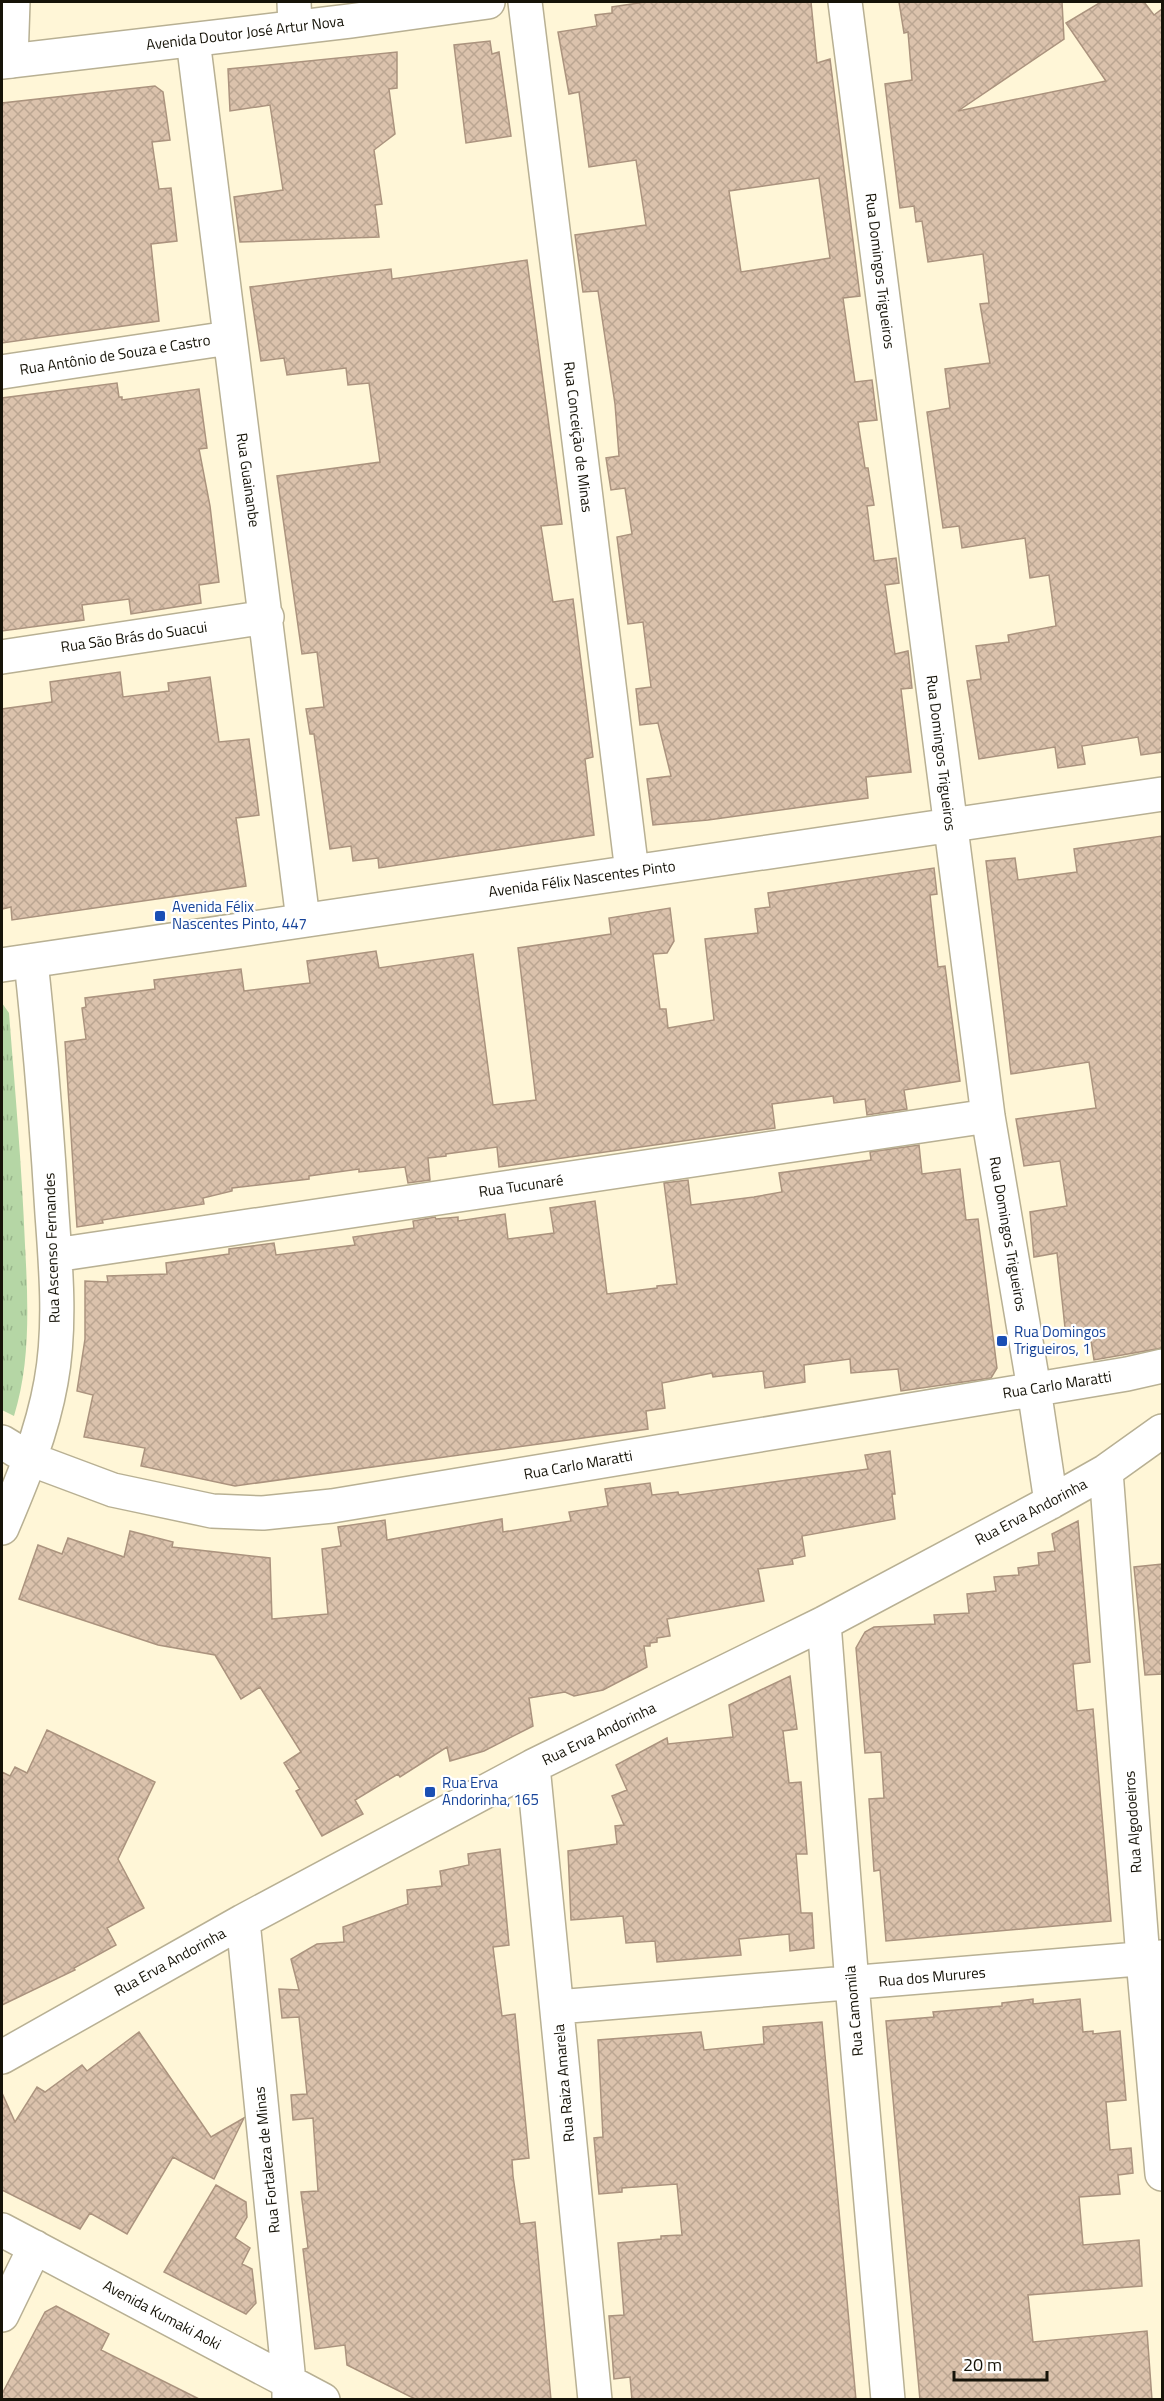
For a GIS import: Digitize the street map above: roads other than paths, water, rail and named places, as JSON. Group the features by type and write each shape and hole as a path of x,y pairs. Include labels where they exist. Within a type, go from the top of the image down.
{"street":[{"path":"6,62 13,2"},
{"name":"Avenida Doutor José Artur Nova","path":"6,62 193,40 294,14 350,21 488,2"},
{"name":"Rua Conceição de Minas","path":"525,2 632,872"},
{"name":"Rua Domingos Trigueiros","path":"845,2 988,1116 1051,1502"},
{"name":"Rua Guainanbe","path":"193,40 229,338 267,617 303,920"},
{"name":"Rua Antônio de Souza e Castro","path":"2,372 229,338"},
{"name":"Rua São Brás do Suacui","path":"2,657 267,617"},
{"name":"Avenida Félix Nascentes Pinto","path":"16,963 1162,794"},
{"name":"Rua Ascenso Fernandes","path":"2,1528 41,1428 52,1381 56,1337 55,1255 44,1077 16,963"},
{"name":"Rua Tucunaré","path":"55,1255 988,1116"},
{"name":"Rua Carlo Maratti","path":"2,1442 30,1459 113,1490 212,1510 263,1513 332,1506 1162,1366"},
{"name":"Rua Erva Andorinha","path":"2,2057 243,1921 533,1766 824,1623 1051,1502 1106,1471 1162,1431"},
{"name":"Rua Algodoeiros","path":"1106,1471 1153,1958 1162,2174"},
{"name":"Rua Camomila","path":"824,1623 888,2400"},
{"name":"Rua Raiza Amarela","path":"533,1766 595,2400"},
{"name":"Rua Fortaleza de Minas","path":"243,1921 289,2391"},
{"name":"Rua dos Murures","path":"557,2007 1153,1958"},
{"name":"Avenida Kumaki Aoki","path":"2,2230 289,2391 323,2400"},
{"path":"2,2315 35,2247"}],"place":[{"name":"Avenida Félix Nascentes Pinto, 447","path":"160,916"},
{"name":"Rua Domingos Trigueiros, 1","path":"1002,1341"},
{"name":"Rua Erva Andorinha, 165","path":"430,1792"}]}
